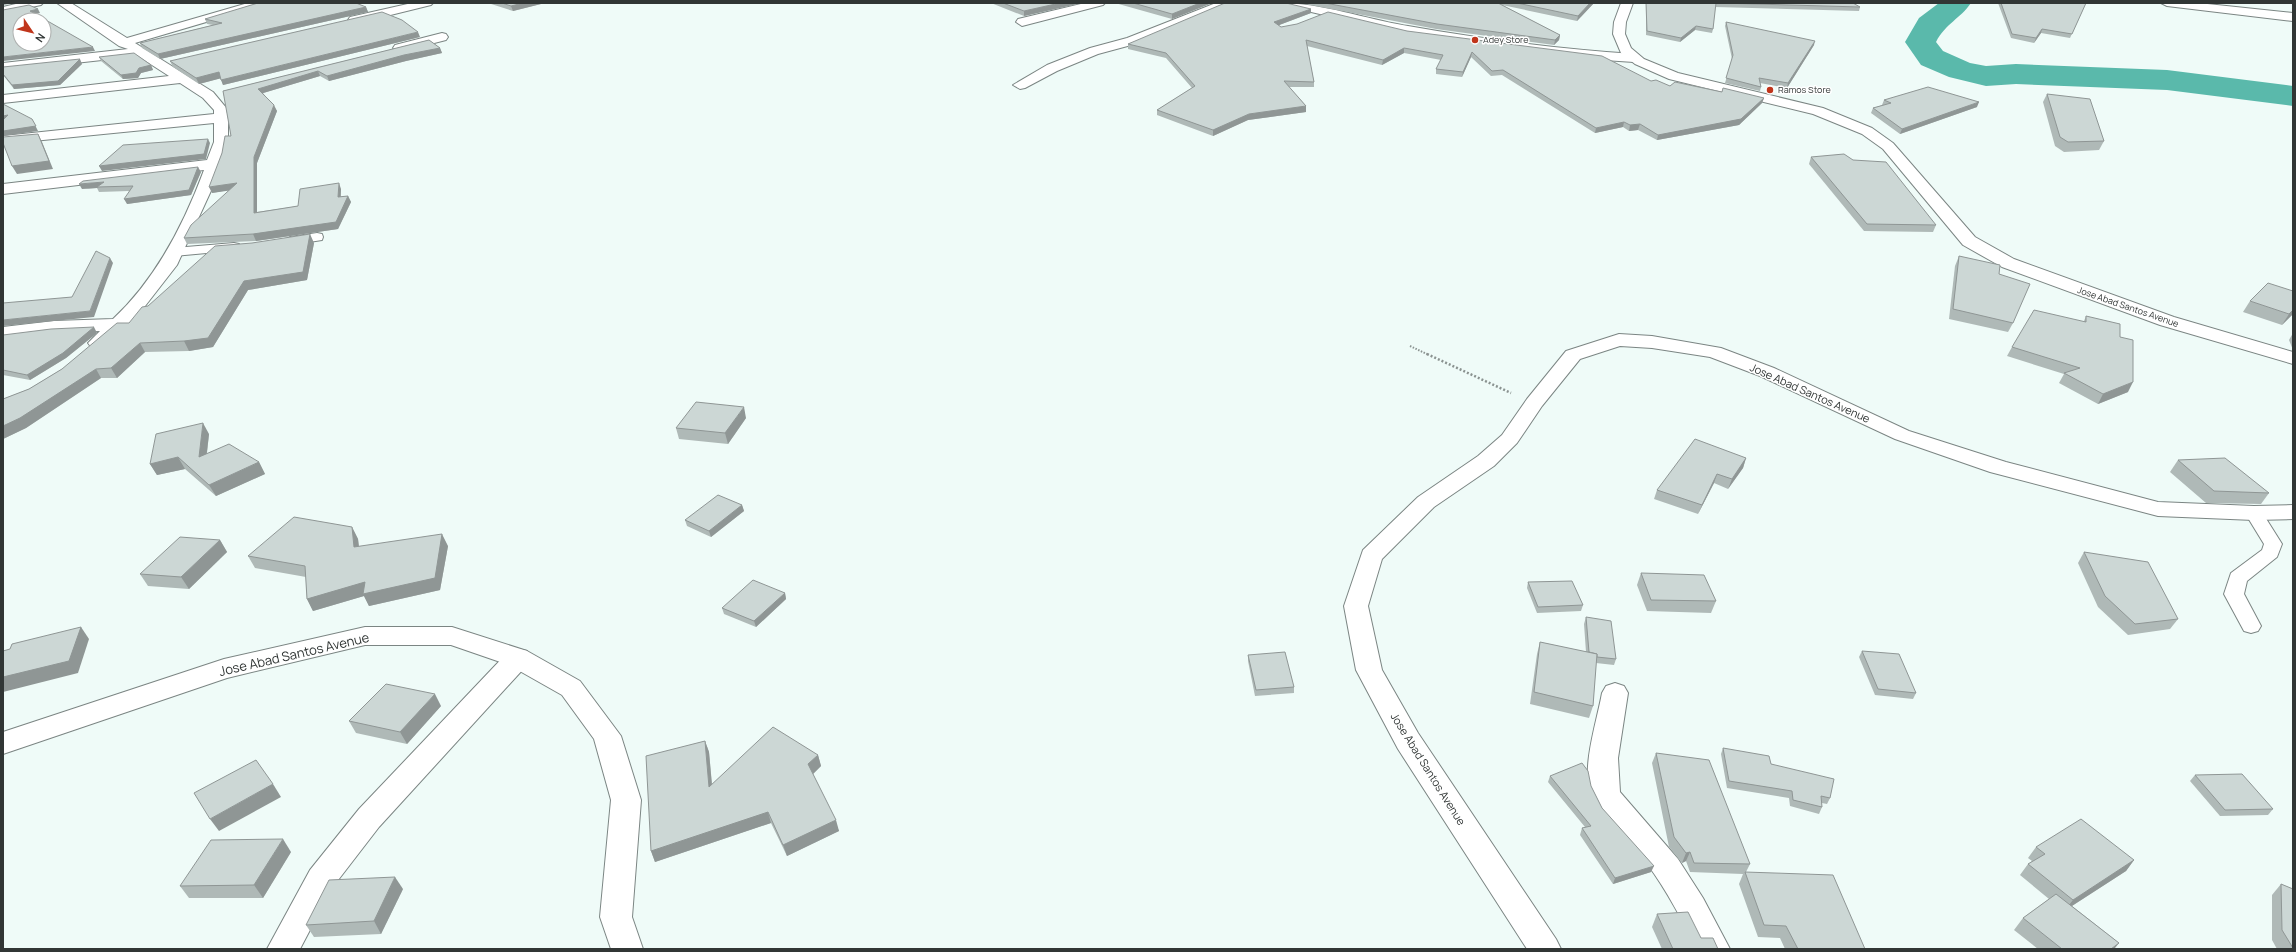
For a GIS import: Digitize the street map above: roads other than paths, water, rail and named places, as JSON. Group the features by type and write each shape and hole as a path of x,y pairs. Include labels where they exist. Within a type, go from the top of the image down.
{"main road":[{"path":"3,10 37,3"},
{"path":"63,3 138,52 166,64 180,79 215,94 216,103 221,110 221,142 207,182 168,265 121,324 84,353"},
{"path":"123,43 260,3"},
{"path":"342,23 427,3"},
{"path":"1022,22 1099,3"},
{"path":"1020,85 1052,68 1094,51 1131,41 1226,3"},
{"path":"1285,3 1407,30 1590,55 1634,58"},
{"name":"Jose Abad Santos Avenue","path":"1627,3 1619,33 1624,49 1634,58 1653,69 1674,76 1818,111 1844,120 1867,131 1888,146 1969,241 2008,263 2053,281 2167,320 2293,358"},
{"path":"2167,3 2293,17"},
{"path":"384,51 442,37"},
{"path":"3,66 138,52"},
{"path":"3,99 180,79"},
{"path":"3,140 221,118"},
{"path":"3,189 213,164"},
{"path":"3,333 54,327 121,324"},
{"name":"Jose Abad Santos Avenue","path":"1545,949 1404,735 1369,670 1356,606 1371,556 1426,502 1486,461 1510,439 1534,403 1574,355 1619,340 1652,342 1714,352 1767,372 1902,435 1998,467 2158,509 2254,513 2293,512"},
{"name":"Jose Abad Santos Avenue","path":"3,743 224,669 365,636 452,636 518,658 571,688 607,736 626,800 616,917 627,949"},
{"path":"283,949 321,879 369,818 518,658"},
{"path":"1615,693 1602,774 1605,793 1620,816 1648,843 1680,886 1714,949"}],"lane":[{"path":"1313,18 1326,13"},
{"path":"274,243 317,237"},
{"path":"174,252 248,246"},
{"path":"2251,626 2234,594 2238,578 2271,553 2273,544 2254,513"}],"waterway":[{"path":"1957,3 1930,24 1920,42 1932,58 1960,70 1986,76 2016,74 2167,80 2293,96"}],"place":[{"name":"Adey Store","path":"1475,40"},
{"name":"Ramos Store","path":"1770,90"}]}
